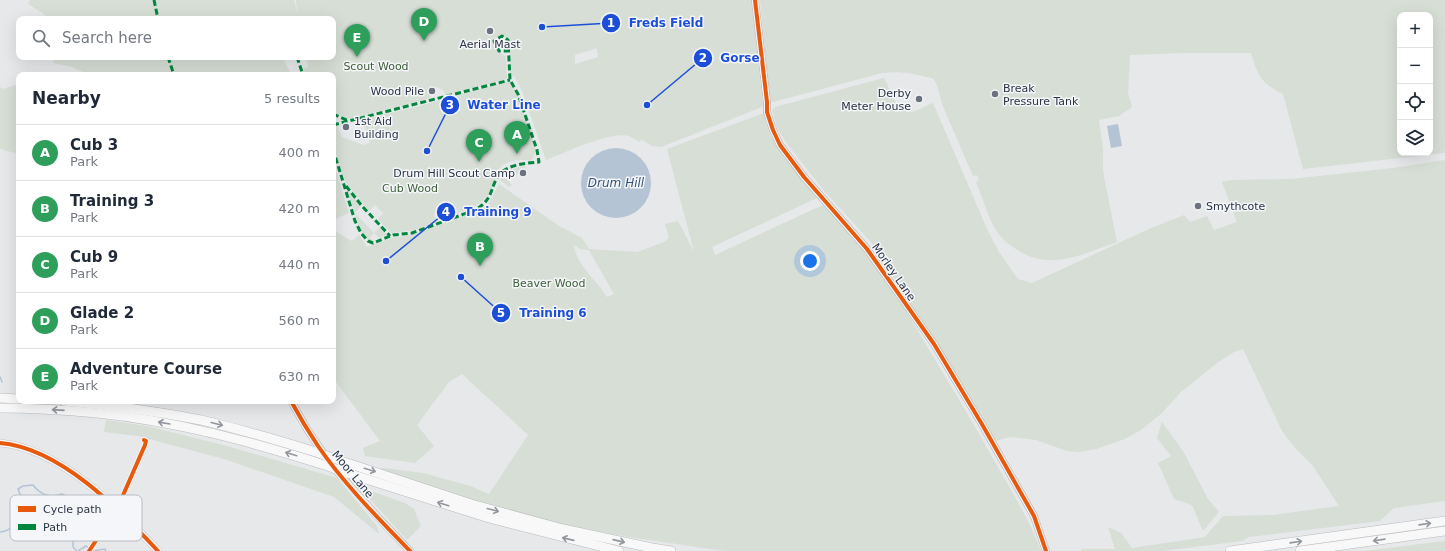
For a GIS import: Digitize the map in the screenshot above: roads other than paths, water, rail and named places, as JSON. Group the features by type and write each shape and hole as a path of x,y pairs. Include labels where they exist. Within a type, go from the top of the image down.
{"highway":[{"path":"0,398 16,399"},
{"path":"98,404 158,412 248,432 319,453 341,471 489,518 619,551"},
{"path":"0,408 37,408 97,413 158,422 330,462 471,504 563,529 671,551"},
{"path":"1230,551 1445,521"},
{"path":"1300,551 1445,531"}],"main road":[{"path":"0,443 24,447 41,454 81,479 100,495"},
{"path":"142,535 158,551"}],"street":[{"name":"Morley Lane","path":"755,0 767,112 780,145 804,176 867,249 934,344 1034,516 1046,551"},
{"name":"Moor Lane","path":"293,404 307,429 331,464 410,551"}],"water":[{"path":"1118,124 1122,146 1111,148 1107,126"},
{"name":"Drum Hill","path":"609,148 623,148 636,154 645,163 649,169 651,183 649,197 641,208 630,216 623,218 609,218 602,216 591,208 583,197 581,190 581,176 583,169 591,158 602,150"}],"waterway":[{"path":"0,377 2,382"},
{"path":"20,495 18,489 23,486 33,485 46,495"},
{"path":"58,495 64,495"},
{"path":"0,532 10,529"},
{"path":"73,541 73,547 77,551"},
{"path":"78,551 86,546 93,551 105,549 106,551"}],"place":[{"name":"Freds Field","path":"542,27"},
{"name":"Aerial Mast","path":"490,31"},
{"name":"Glade 2","path":"424,41"},
{"name":"Adventure Course","path":"357,57"},
{"name":"Wood Pile","path":"432,91"},
{"name":"Break Pressure Tank","path":"995,94"},
{"name":"Derby Meter House","path":"919,99"},
{"name":"Gorse","path":"647,105"},
{"name":"1st Aid Building","path":"346,127"},
{"name":"Water Line","path":"427,151"},
{"name":"Cub 3","path":"517,154"},
{"name":"Cub 9","path":"479,162"},
{"name":"Drum Hill Scout Camp","path":"523,173"},
{"name":"Smythcote","path":"1198,206"},
{"name":"Training 9","path":"386,261"},
{"name":"Training 3","path":"480,266"},
{"name":"Training 6","path":"461,277"}],"park label":[{"name":"Scout Wood","path":"376,66"},
{"name":"Cub Wood","path":"410,188"},
{"name":"Beaver Wood","path":"549,283"}]}
